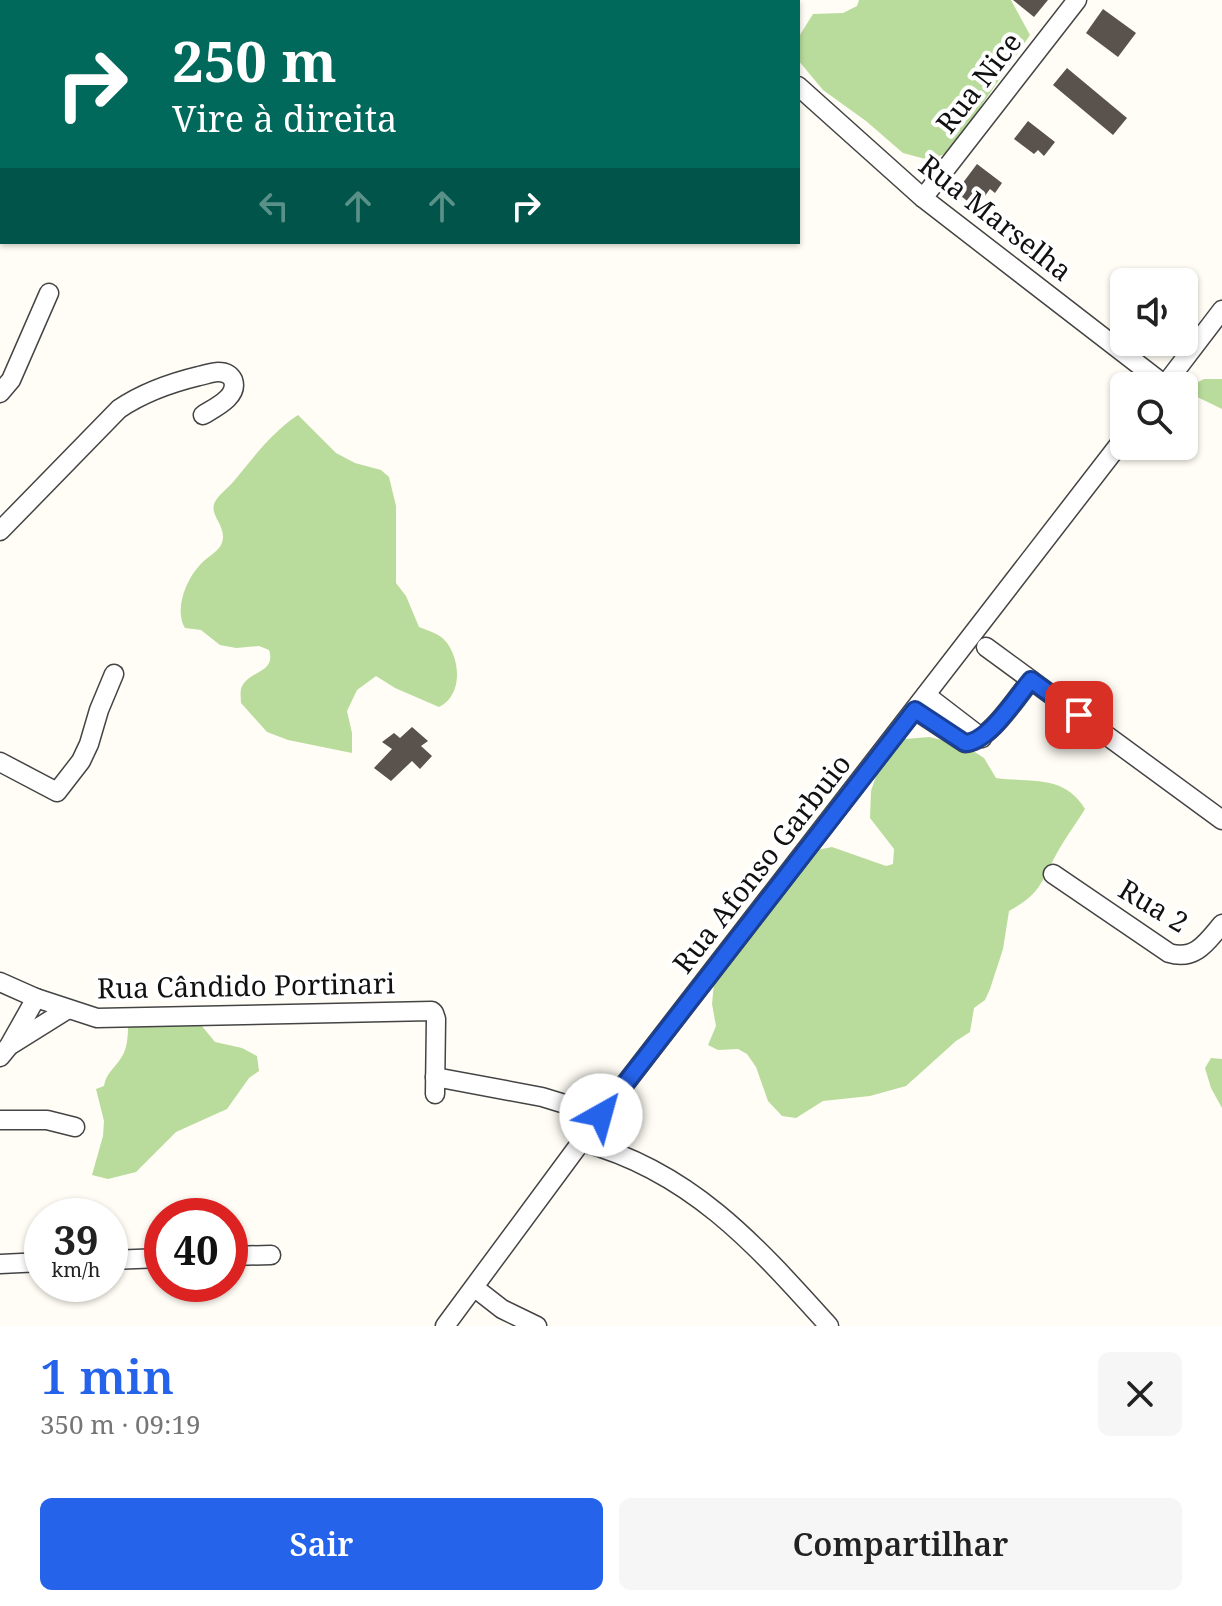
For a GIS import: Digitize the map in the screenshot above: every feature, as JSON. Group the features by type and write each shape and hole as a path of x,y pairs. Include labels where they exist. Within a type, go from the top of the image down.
{"street":[{"name":"Rua Nice","path":"923,198 1077,0"},
{"name":"Rua Marselha","path":"800,88 923,198 1147,372"},
{"path":"0,393 11,380 49,293"},
{"path":"1176,372 1222,310"},
{"path":"0,531 119,409 137,397 174,382 220,371 229,375 234,383 233,392 203,415"},
{"name":"Rua Afonso Garbuio","path":"445,1326 601,1115 1110,456"},
{"path":"986,647 1222,820"},
{"path":"0,762 57,792 81,761 114,674"},
{"path":"921,702 965,743 970,744 986,735 1031,680"},
{"name":"Rua 2","path":"1053,874 1169,953 1183,955 1198,950 1222,924"},
{"name":"Rua Cândido Portinari","path":"0,982 36,998 97,1018 432,1011 436,1019 435,1086 542,1097 601,1115"},
{"path":"5,1051 36,998"},
{"path":"5,1051 68,1009"},
{"path":"0,1120 47,1120 75,1127"},
{"path":"582,1142 603,1147 663,1176 716,1210 749,1240 829,1326"},
{"path":"248,1256 271,1255"},
{"path":"0,1264 24,1263"},
{"path":"475,1288 502,1309 537,1326"}],"green space":[{"path":"859,0 1011,0 1030,35 979,109 972,125 945,154 929,160 903,153 823,90 800,62 800,35 813,14 843,13 857,6"},
{"path":"1222,379 1222,409 1198,397 1198,382"},
{"path":"298,415 336,453 355,463 381,470 389,477 396,506 396,583 406,596 419,627 438,635 447,643 457,669 452,695 439,707 376,676 357,690 347,711 352,753 288,740 267,732 241,703 241,689 249,678 269,664 269,650 259,646 236,648 220,645 201,630 185,628 182,621 181,604 190,579 219,548 223,539 213,509 215,501 271,437"},
{"path":"929,737 964,745 984,758 996,778 1057,785 1077,798 1085,809 1039,886 1028,899 1009,911 1003,949 985,1000 974,1008 970,1032 906,1086 870,1096 823,1101 796,1118 782,1116 768,1101 756,1067 747,1054 738,1049 718,1050 708,1045 716,1026 712,1004 714,983 812,851 832,847 886,866 893,864 894,849 870,818 871,791 880,764 893,747 905,739"},
{"path":"153,1020 192,1021 201,1025 215,1042 242,1048 257,1056 259,1071 249,1078 227,1109 176,1132 136,1172 108,1179 92,1175 104,1121 96,1089 104,1086 123,1055 128,1026"},
{"path":"1211,1058 1222,1059 1222,1108 1205,1068"}],"building":[{"path":"1013,0 1048,0 1034,17"},
{"path":"1103,9 1136,33 1118,57 1086,33"},
{"path":"1067,68 1127,118 1113,135 1053,85"},
{"path":"1028,121 1055,142 1044,156 1038,150 1034,154 1014,139"},
{"path":"977,164 1002,183 995,193 990,189 976,208 956,192"},
{"path":"412,727 428,741 421,746 432,756 420,769 412,761 391,781 374,768 392,749 382,742 394,733 400,738"}],"route":[{"path":"601,1115 915,710 970,744 986,735 1031,680 1079,715"}]}
